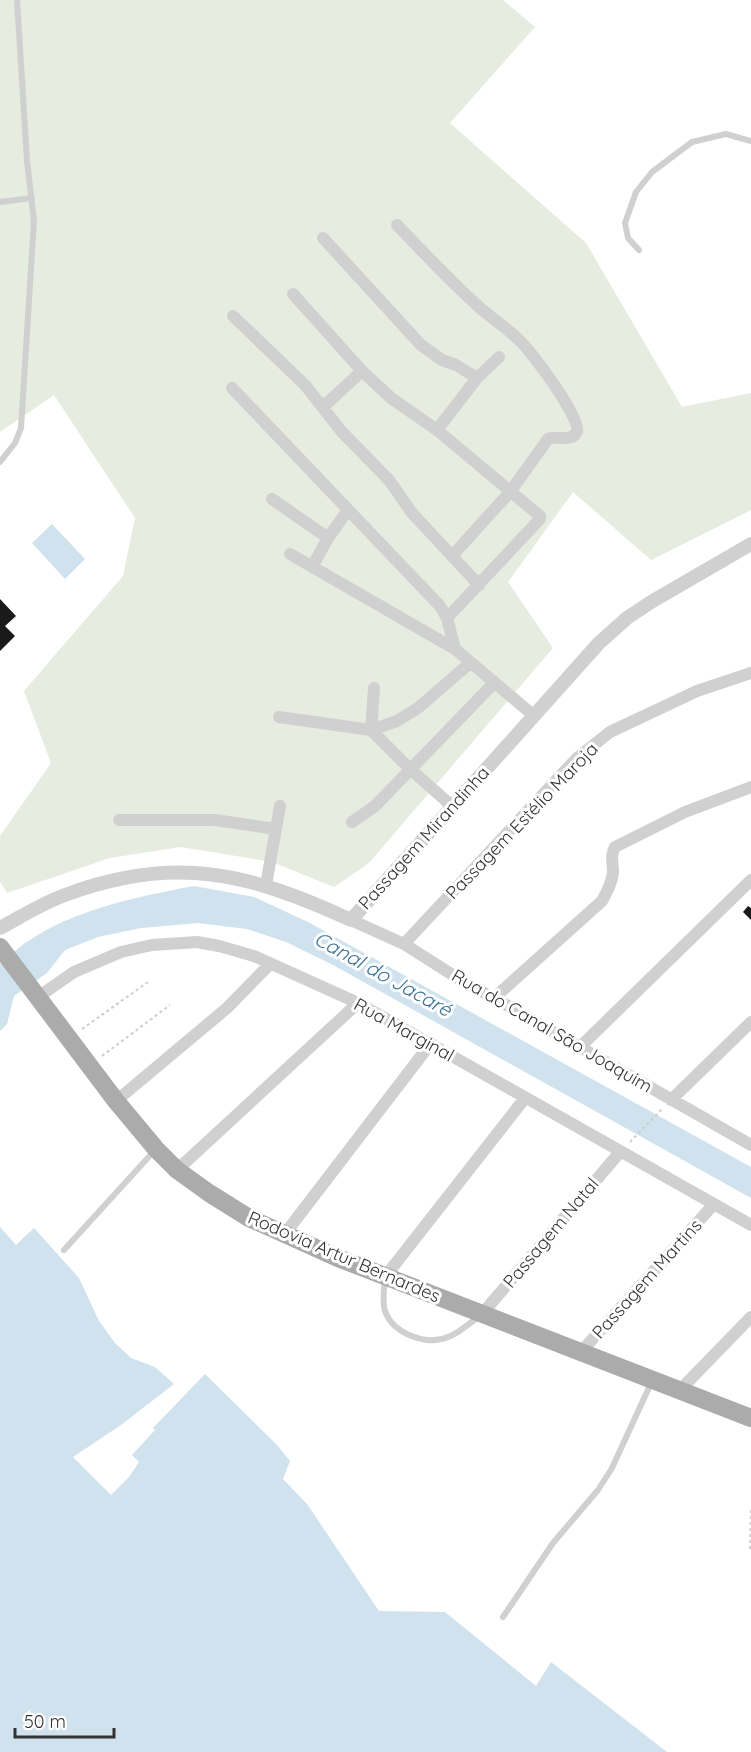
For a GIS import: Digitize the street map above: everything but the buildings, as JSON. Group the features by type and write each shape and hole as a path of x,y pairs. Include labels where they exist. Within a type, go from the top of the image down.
{"main road":[{"name":"Rodovia Artur Bernardes","path":"0,947 71,1038 116,1101 156,1149 177,1170 209,1193 249,1218 284,1235 385,1277 751,1418"}],"street":[{"path":"397,225 447,277 520,340 554,385 577,423 577,432 574,435 567,438 554,436 548,439 510,492 452,556"},
{"path":"323,238 421,345 442,360 456,365 477,378"},
{"path":"294,294 362,371 391,398 437,430 540,516 540,519 447,618"},
{"path":"234,316 305,385 342,432 389,480 412,513 478,585"},
{"path":"437,430 477,378 499,357"},
{"path":"323,407 362,371"},
{"path":"232,388 440,606 447,618 455,649"},
{"path":"272,499 328,538"},
{"path":"312,567 328,538 348,510"},
{"name":"Passagem Mirandinha","path":"0,928 65,894 132,876 156,873 211,873 266,885 305,899 351,920 599,643 627,618 651,602 751,544"},
{"path":"290,554 455,649 533,716"},
{"path":"279,717 371,730 397,721 418,708 470,663"},
{"name":"Passagem Estélio Maroja","path":"404,944 576,759 595,743 610,732 697,691 751,674"},
{"path":"352,822 375,806 494,683"},
{"path":"374,688 371,730 452,806"},
{"path":"494,998 602,901 611,882 613,872 611,855 615,847 686,812 751,788"},
{"path":"266,885 280,806"},
{"path":"119,820 215,820 276,829"},
{"path":"579,1048 751,880"},
{"name":"Rua do Canal São Joaquim","path":"351,920 404,944 467,984 669,1102 751,1145"},
{"name":"Rua Marginal","path":"36,994 84,967 121,952 152,945 197,942 254,956 358,1003 525,1098 623,1149 751,1225"},
{"path":"116,1101 226,1008 270,964"},
{"path":"177,1170 358,1003"},
{"path":"669,1102 751,1022"},
{"path":"284,1235 431,1043"},
{"path":"385,1277 525,1098"},
{"name":"Passagem Natal","path":"482,1314 623,1149"},
{"name":"Passagem Martins","path":"580,1353 714,1204"},
{"path":"679,1390 751,1317"}],"lane":[{"path":"0,462 15,443 21,428 34,221 27,161 17,0"},
{"path":"639,250 628,238 625,224 636,192 652,172 692,142 726,135 751,141"},
{"path":"0,202 32,198"},
{"path":"64,1250 156,1149"},
{"path":"385,1277 385,1309 390,1323 412,1336 432,1342 448,1338 482,1314"},
{"path":"502,1617 553,1544 598,1490 612,1468 652,1380"}],"path":[{"path":"71,1038 148,982"},
{"path":"90,1065 170,1005"},
{"path":"623,1149 669,1102"},
{"path":"750,1549 751,1510"}],"shaded area":[{"path":"0,0 503,0 535,27 450,123 586,243 682,407 751,393 751,510 651,560 573,492 508,582 553,648 369,863 334,887 272,862 181,847 110,858 7,893 0,882 0,836 51,763 24,691 123,576 135,518 54,395 0,432"}],"water":[{"path":"52,524 85,559 65,579 32,543"},
{"name":"Canal do Jacaré","path":"194,886 254,897 308,922 751,1167 751,1198 333,965 286,942 247,929 198,923 141,928 98,937 65,950 47,973 14,996 7,1024 0,1031 0,964 25,943 64,921 85,913 128,900"},
{"path":"0,1227 16,1245 34,1228 79,1278 99,1321 115,1343 131,1358 155,1367 174,1384 121,1425 73,1457 111,1495 129,1477 139,1462 132,1455 155,1430 153,1428 205,1374 276,1444 290,1461 283,1479 307,1504 379,1611 445,1612 536,1686 551,1662 667,1752 0,1752"}]}
